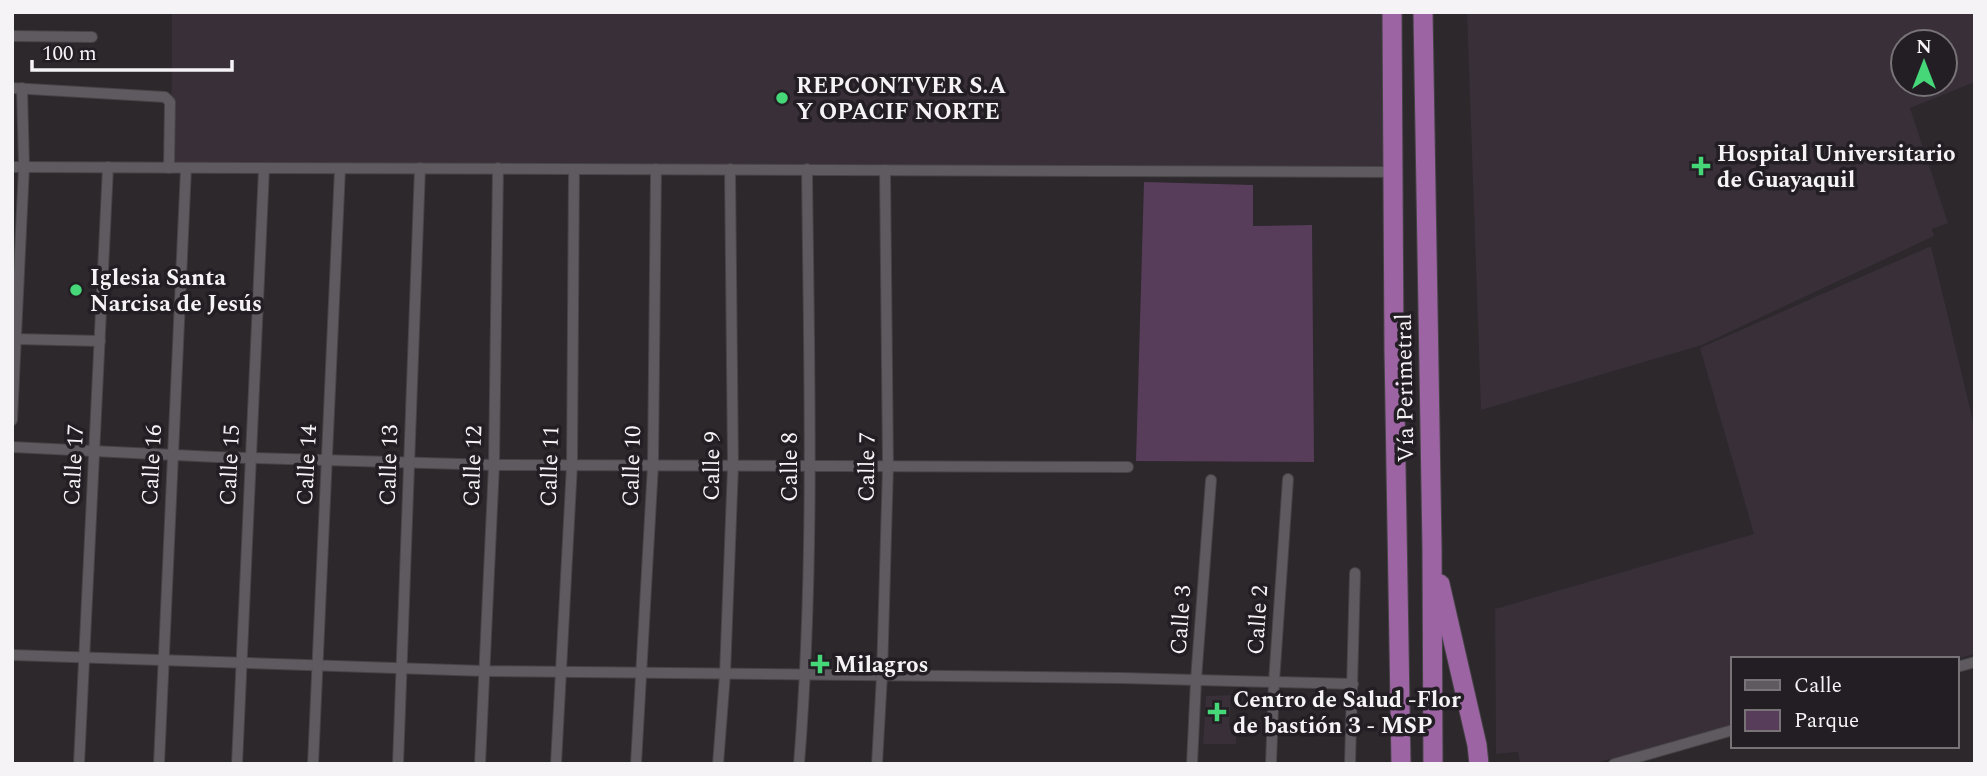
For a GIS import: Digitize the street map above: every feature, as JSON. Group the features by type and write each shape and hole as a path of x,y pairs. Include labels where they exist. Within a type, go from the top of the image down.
{"highway":[{"name":"Vía Perimetral","path":"1392,12 1401,764"},
{"name":"Vía Perimetral","path":"1423,12 1433,764"},
{"path":"1432,548 1479,764"},
{"path":"1394,764 1400,738"}],"street":[{"path":"12,36 92,37"},
{"path":"12,420 16,340 17,88 165,97 170,102 169,168"},
{"path":"18,167 1393,172"},
{"name":"Calle 17","path":"79,764 108,167"},
{"name":"Calle 16","path":"159,764 186,168"},
{"name":"Calle 13","path":"398,764 420,168"},
{"name":"Calle 15","path":"237,764 264,169"},
{"name":"Calle 14","path":"313,764 340,169"},
{"name":"Calle 12","path":"480,764 494,465 498,169"},
{"name":"Calle 11","path":"556,764 572,465 574,169"},
{"name":"Calle 10","path":"636,764 653,466 656,169"},
{"name":"Calle 9","path":"718,764 733,466 730,169"},
{"name":"Calle 8","path":"799,764 806,675 810,466 807,169"},
{"name":"Calle 7","path":"877,764 888,466 885,170"},
{"path":"16,340 100,341"},
{"path":"12,447 327,461 494,465 1128,467"},
{"name":"Calle 2","path":"1271,764 1288,479"},
{"name":"Calle 3","path":"1192,764 1211,480"},
{"path":"1350,764 1355,573"},
{"path":"12,655 484,671 1353,684"},
{"path":"1614,764 1731,731"}],"shaded area":[{"name":"REPCONTVER S.A Y OPACIF NORTE","path":"172,12 1391,12 1392,172 171,168"},
{"name":"Hospital Universitario de Guayaquil","path":"1467,12 1975,12 1975,82 1959,88 1959,28 1889,28 1889,98 1935,98 1910,108 1948,223 1932,229 1934,236 1702,345 1481,410"},
{"path":"1931,246 1975,429 1975,654 1959,658 1731,657 1731,726 1592,764 1520,764 1518,752 1496,754 1495,609 1754,534 1700,348"},
{"name":"Centro de Salud -Flor de bastión 3 - MSP","path":"1231,695 1229,727 1237,729 1236,744 1203,744 1206,696"}],"green space":[{"path":"1144,182 1253,185 1253,226 1312,225 1314,462 1136,461"}],"place":[{"name":"REPCONTVER S.A Y OPACIF NORTE","path":"782,98"},
{"name":"Hospital Universitario de Guayaquil","path":"1701,166"},
{"name":"Iglesia Santa Narcisa de Jesús","path":"76,290"},
{"name":"Milagros","path":"820,664"},
{"name":"Centro de Salud -Flor de bastión 3 - MSP","path":"1217,712"}]}
